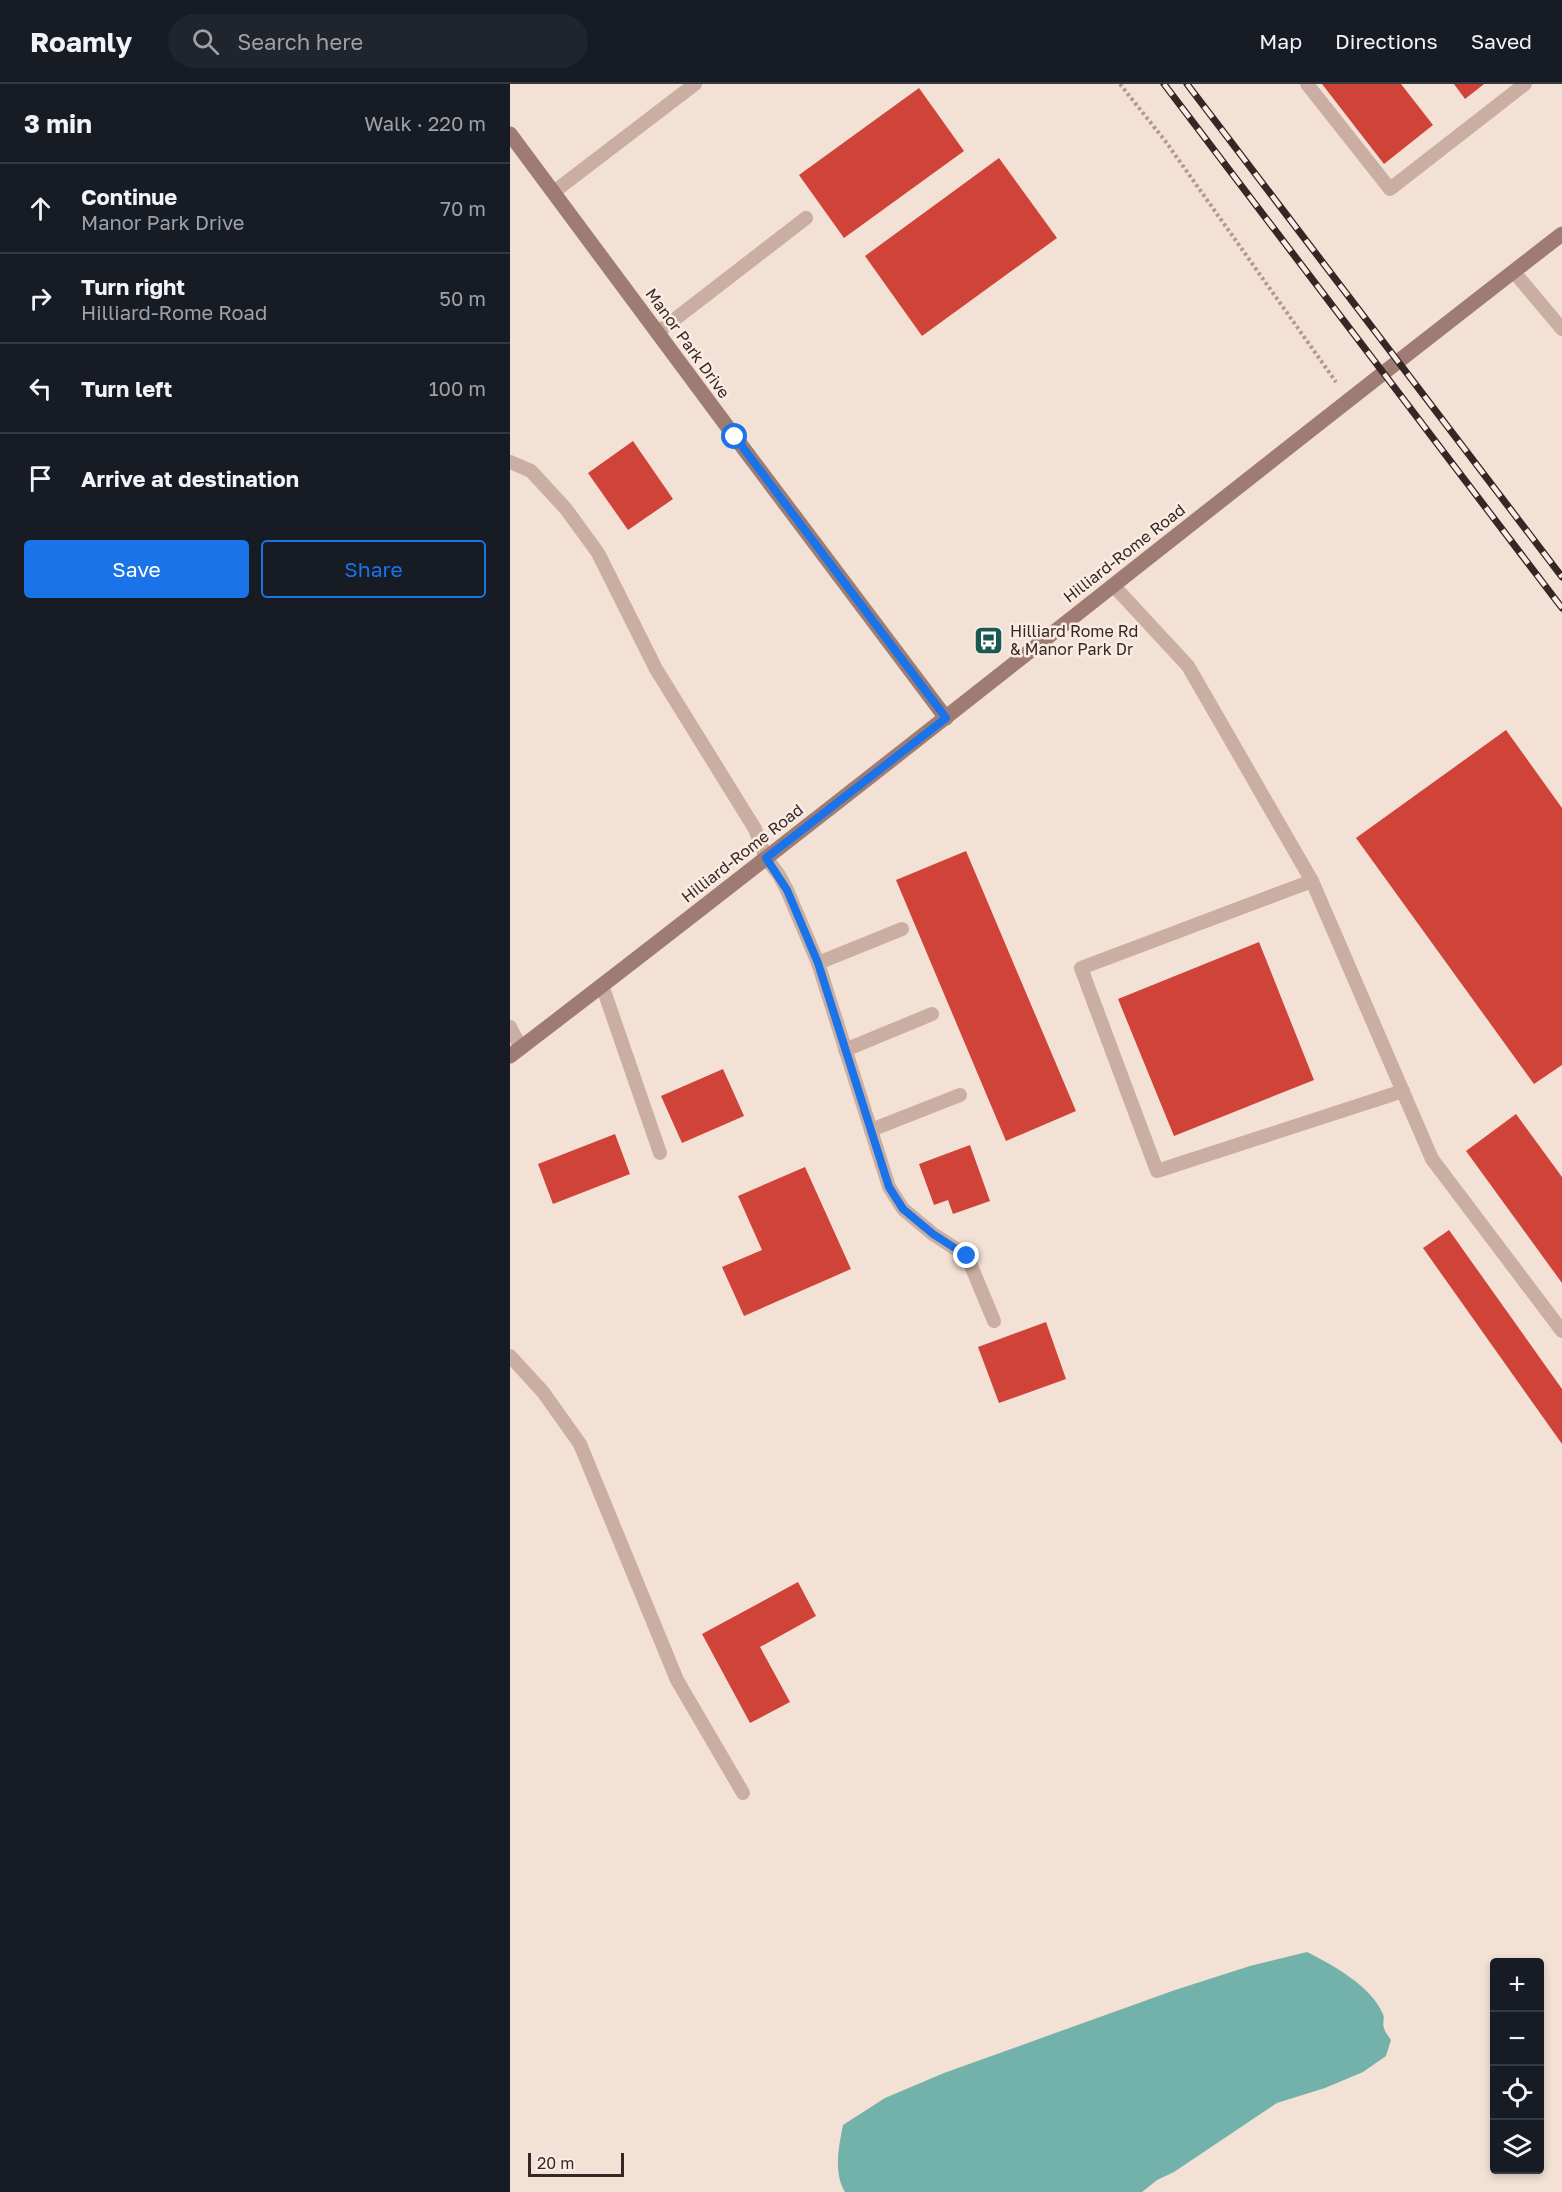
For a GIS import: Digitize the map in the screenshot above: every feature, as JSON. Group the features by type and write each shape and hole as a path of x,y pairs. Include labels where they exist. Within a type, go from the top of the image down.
{"main road":[{"name":"Manor Park Drive","path":"510,134 946,718"},
{"name":"Hilliard-Rome Road","path":"515,1052 946,718 1562,234"}],"lane":[{"path":"555,192 677,89 695,84"},
{"path":"1307,84 1390,189 1524,84"},
{"path":"657,333 806,218"},
{"path":"1514,272 1562,329"},
{"path":"510,462 531,471 566,509 598,553 656,669 755,829 766,858 787,890 818,963 889,1187 903,1209 933,1234 967,1256 994,1321"},
{"path":"1113,585 1188,666 1312,881 1432,1159 1562,1331"},
{"path":"1312,881 1081,968 1157,1171 1403,1091"},
{"path":"818,963 902,929"},
{"path":"602,985 660,1153"},
{"path":"845,1050 932,1014"},
{"path":"510,1027 515,1052"},
{"path":"871,1130 960,1095"},
{"path":"510,1356 543,1392 580,1444 677,1680 743,1793"}],"path":[{"path":"1120,84 1166,142 1348,400"}],"water":[{"path":"1307,1952 1350,1977 1370,1994 1384,2016 1383,2025 1391,2040 1386,2056 1363,2072 1325,2088 1277,2103 1142,2192 845,2192 838,2168 843,2125 885,2098 944,2073 1175,1990 1250,1966"}],"building":[{"path":"1322,84 1401,84 1433,125 1384,164"},
{"path":"1454,84 1484,84 1465,99"},
{"path":"919,88 964,151 844,238 799,175"},
{"path":"999,158 1057,238 922,336 865,256"},
{"path":"633,441 673,499 628,530 588,473"},
{"path":"1506,730 1562,808 1562,1065 1534,1084 1356,838"},
{"path":"966,851 1076,1111 1006,1141 896,880"},
{"path":"1259,942 1314,1080 1174,1136 1118,999"},
{"path":"723,1069 744,1116 682,1143 661,1096"},
{"path":"1516,1114 1562,1177 1562,1283 1466,1151"},
{"path":"615,1134 630,1174 553,1204 538,1164"},
{"path":"970,1145 990,1201 953,1214 948,1200 934,1205 919,1164"},
{"path":"805,1167 851,1269 744,1316 722,1267 762,1250 738,1196"},
{"path":"1449,1230 1562,1389 1562,1444 1423,1248"},
{"path":"1046,1322 1066,1379 999,1403 978,1347"},
{"path":"798,1582 816,1616 760,1647 790,1702 750,1723 702,1634"}],"railway":[{"path":"1164,84 1562,608"},
{"path":"1187,84 1562,577"}],"place":[{"name":"Hilliard Rome Rd & Manor Park Dr","path":"989,640"}],"route":[{"path":"735,437 946,718 766,858 787,890 818,963 889,1187 903,1209 933,1234 967,1256"}]}
